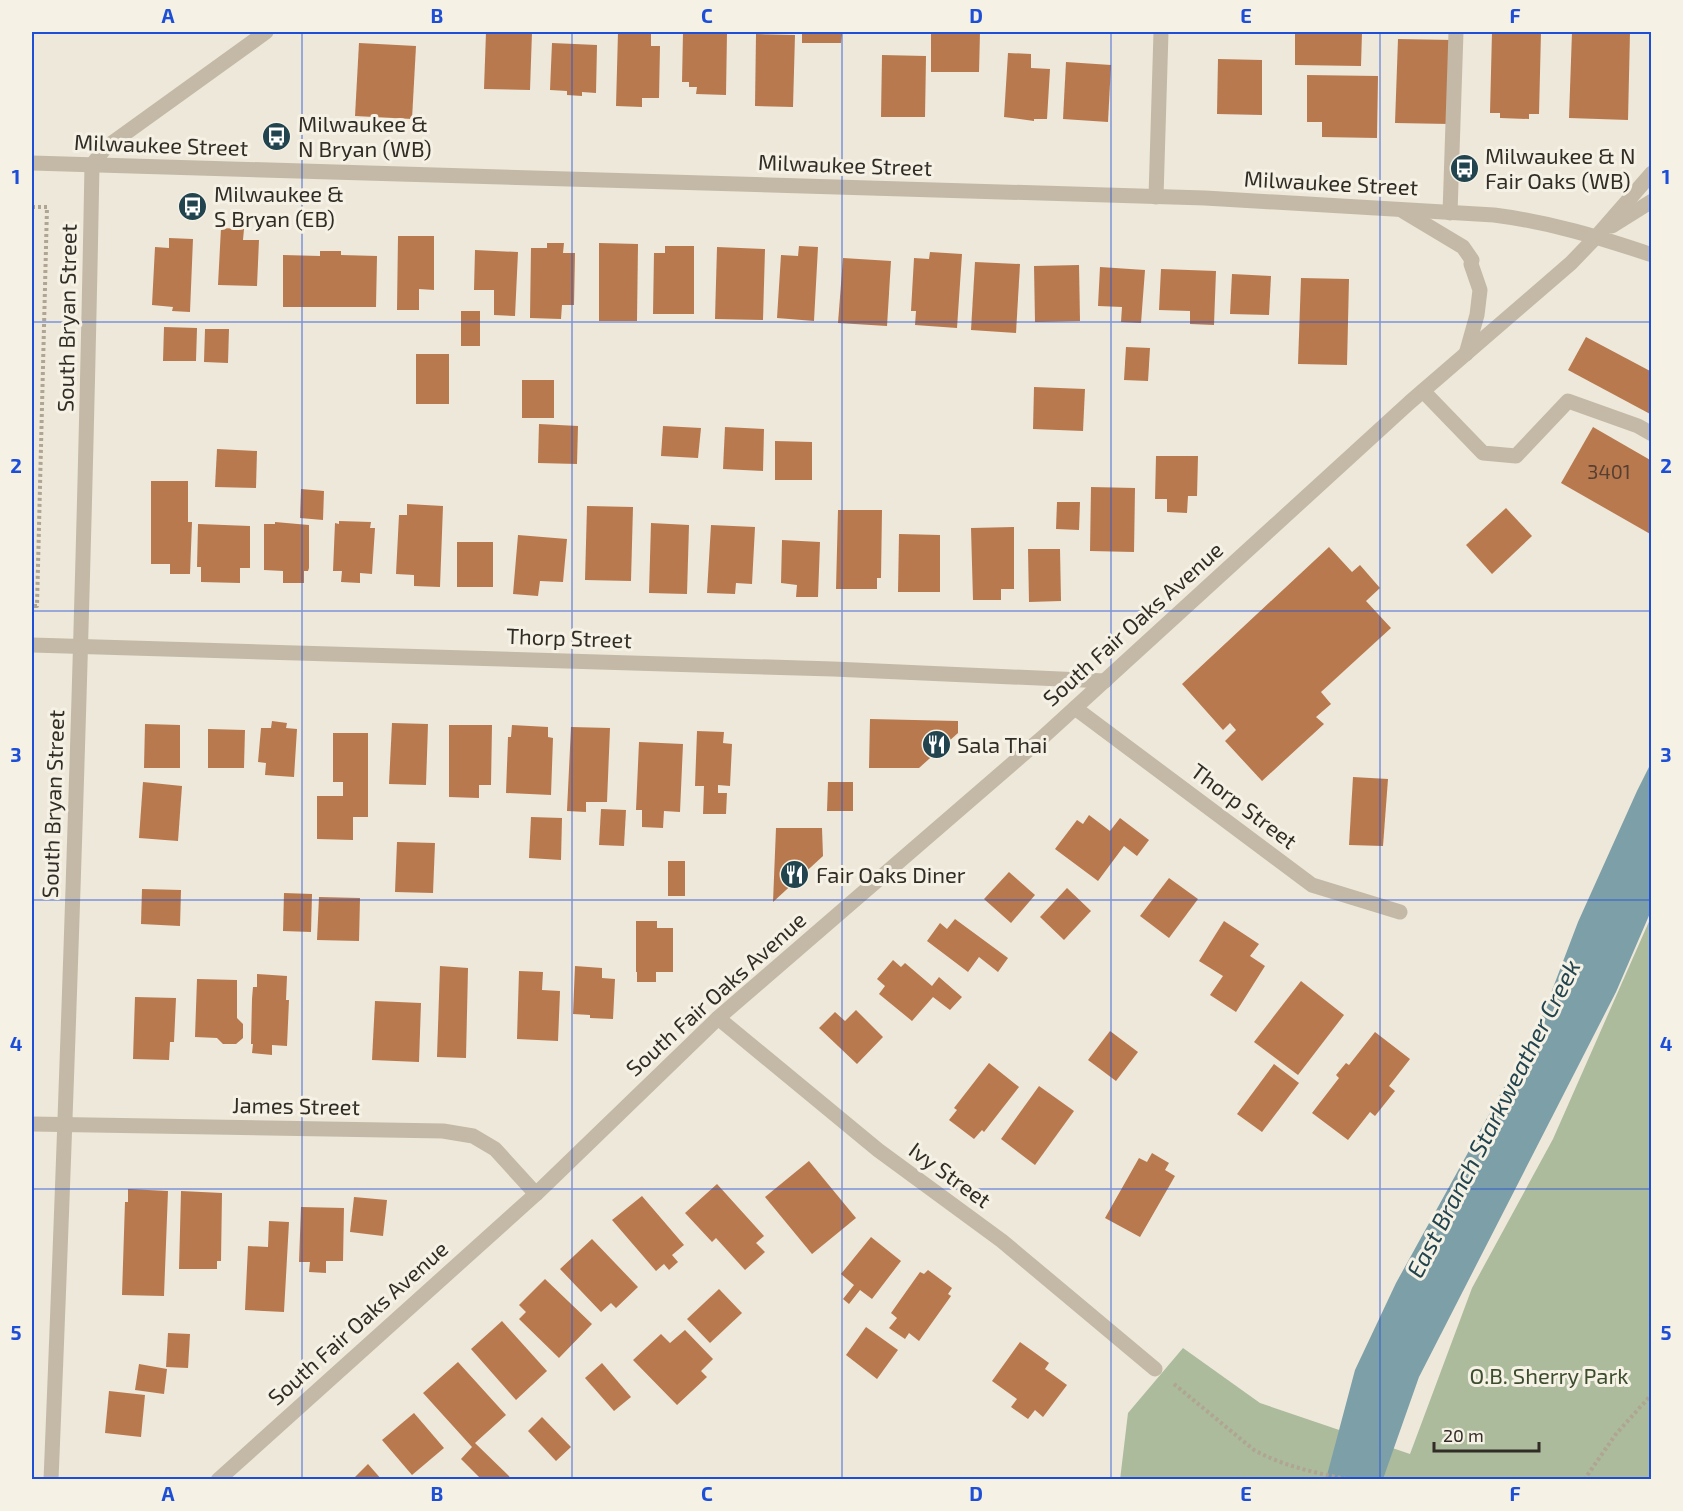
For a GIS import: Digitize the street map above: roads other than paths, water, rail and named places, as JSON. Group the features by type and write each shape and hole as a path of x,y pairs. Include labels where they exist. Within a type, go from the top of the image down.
{"street":[{"path":"92,165 105,148 267,32"},
{"path":"1156,197 1161,32"},
{"path":"1450,213 1456,32"},
{"name":"Milwaukee Street","path":"32,163 1156,197 1400,210 1531,220 1597,236 1652,255"},
{"name":"South Bryan Street","path":"51,1479 66,1125 81,646 92,165"},
{"path":"1597,236 1652,173"},
{"path":"1597,236 1652,201"},
{"path":"1400,210 1463,248 1472,260 1471,264 1480,290 1477,315 1466,354"},
{"name":"South Fair Oaks Avenue","path":"218,1479 536,1194 718,1018 1075,708 1423,391 1547,285 1597,236"},
{"path":"1423,391 1483,453 1516,456 1568,401 1638,426 1652,434"},
{"name":"Thorp Street","path":"32,645 875,670 1105,681"},
{"name":"Thorp Street","path":"1075,708 1312,885 1400,912"},
{"name":"Ivy Street","path":"718,1018 878,1150 1002,1241 1155,1369"},
{"name":"James Street","path":"32,1124 443,1131 473,1136 495,1149 536,1194"}],"water":[{"name":"East Branch Starkweather Creek","path":"1651,763 1651,911 1616,992 1419,1377 1383,1479 1326,1479 1355,1370 1396,1283 1540,1022 1578,922"}],"place":[{"name":"Milwaukee & N Bryan (WB)","path":"277,137"},
{"name":"Milwaukee & N Fair Oaks (WB)","path":"1464,169"},
{"name":"Milwaukee & S Bryan (EB)","path":"193,207"},
{"name":"Sala Thai","path":"936,745"},
{"name":"Fair Oaks Diner","path":"795,875"}],"park label":[{"name":"O.B. Sherry Park","path":"1549,1376"}]}
